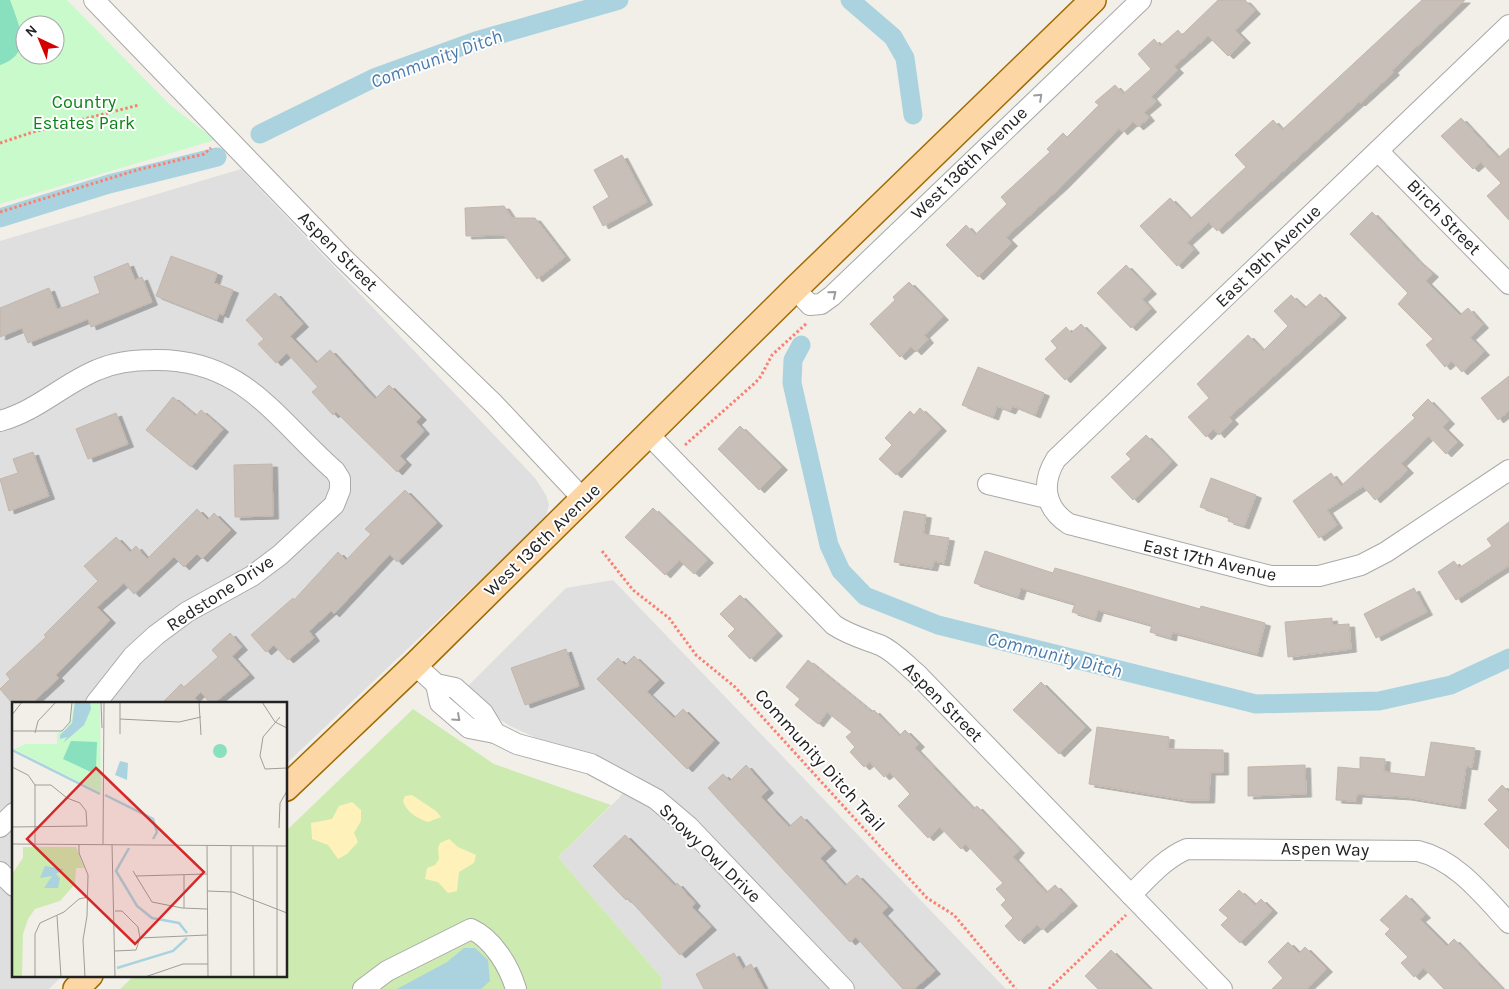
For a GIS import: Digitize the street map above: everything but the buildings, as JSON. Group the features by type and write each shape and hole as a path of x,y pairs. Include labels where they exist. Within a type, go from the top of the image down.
{"main road":[{"name":"West 136th Avenue","path":"288,786 584,500 795,289 1093,0"},
{"path":"76,989 89,976"}],"street":[{"name":"Aspen Street","path":"94,0 342,257 494,404 584,500"},
{"name":"West 136th Avenue","path":"795,289 810,305 821,304 832,296 1141,0"},
{"name":"East 19th Avenue","path":"1047,498 1047,477 1056,459 1509,25"},
{"name":"Birch Street","path":"1378,151 1509,284"},
{"name":"Redstone Drive","path":"0,421 30,409 70,383 98,369 134,360 182,361 214,370 251,390 334,471 341,485 338,500 334,505 280,555 252,576 187,612 156,635 133,656 97,702"},
{"name":"Aspen Street","path":"649,435 834,625 844,632 881,646 895,654 910,668 1222,989"},
{"name":"East 17th Avenue","path":"1047,498 1055,513 1069,524 1271,576 1296,578 1340,572 1386,552 1509,470"},
{"path":"988,484 1047,498"},
{"name":"Snowy Owl Drive","path":"415,665 436,684 440,702 469,728 495,733 517,744 594,759 656,799 689,826 839,987"},
{"path":"0,827 12,815"},
{"name":"Aspen Way","path":"1135,899 1158,868 1187,848 1418,851 1430,854 1450,865 1507,915"},
{"path":"0,872 12,884"},
{"path":"363,989 387,971 471,929 485,935 513,979 516,989"}],"path":[{"path":"0,144 33,132 139,105"},
{"path":"0,212 137,170 204,154 214,146"},
{"path":"682,446 756,382 772,355 812,320"},
{"name":"Community Ditch Trail","path":"602,551 633,590 669,618 696,655 734,687 927,898 954,915 1016,989"},
{"path":"1049,989 1135,899"}],"shaded area":[{"path":"241,169 535,478 546,495 549,505 545,519 288,762 288,702 12,702 12,976 62,976 49,989 0,989 0,241"},
{"path":"613,580 1006,989 661,989 661,977 558,857 618,799 637,775 543,741 510,726 476,704 463,691 566,588"}],"green space":[{"name":"Country Estates Park","path":"0,0 67,0 170,105 215,140 0,204"},
{"path":"0,0 10,0 16,15 15,56 0,65"},
{"path":"413,709 494,764 611,805 558,857 661,977 661,989 120,989 134,976 288,976 288,829"}],"sand":[{"path":"412,795 436,811 441,817 428,822 413,814 407,809 403,801 405,796"},
{"path":"352,802 361,810 361,821 354,833 358,842 347,854 338,859 328,845 312,839 311,823 332,819 339,806"},
{"path":"449,839 458,847 476,855 474,863 459,872 457,891 448,893 438,882 425,879 427,868 435,865 439,859 438,848 440,843"}],"water":[{"path":"464,948 475,948 488,960 490,981 481,989 397,989 447,962"}],"waterway":[{"name":"Community Ditch","path":"260,134 374,78 476,41 619,0"},
{"name":"Community Ditch","path":"850,0 893,37 905,58 913,115"},
{"name":"Community Ditch","path":"0,218 109,184 217,157"},
{"name":"Community Ditch","path":"801,345 793,360 792,383 829,545 841,571 865,596 938,625 1256,704 1379,701 1451,685 1509,658"}]}
